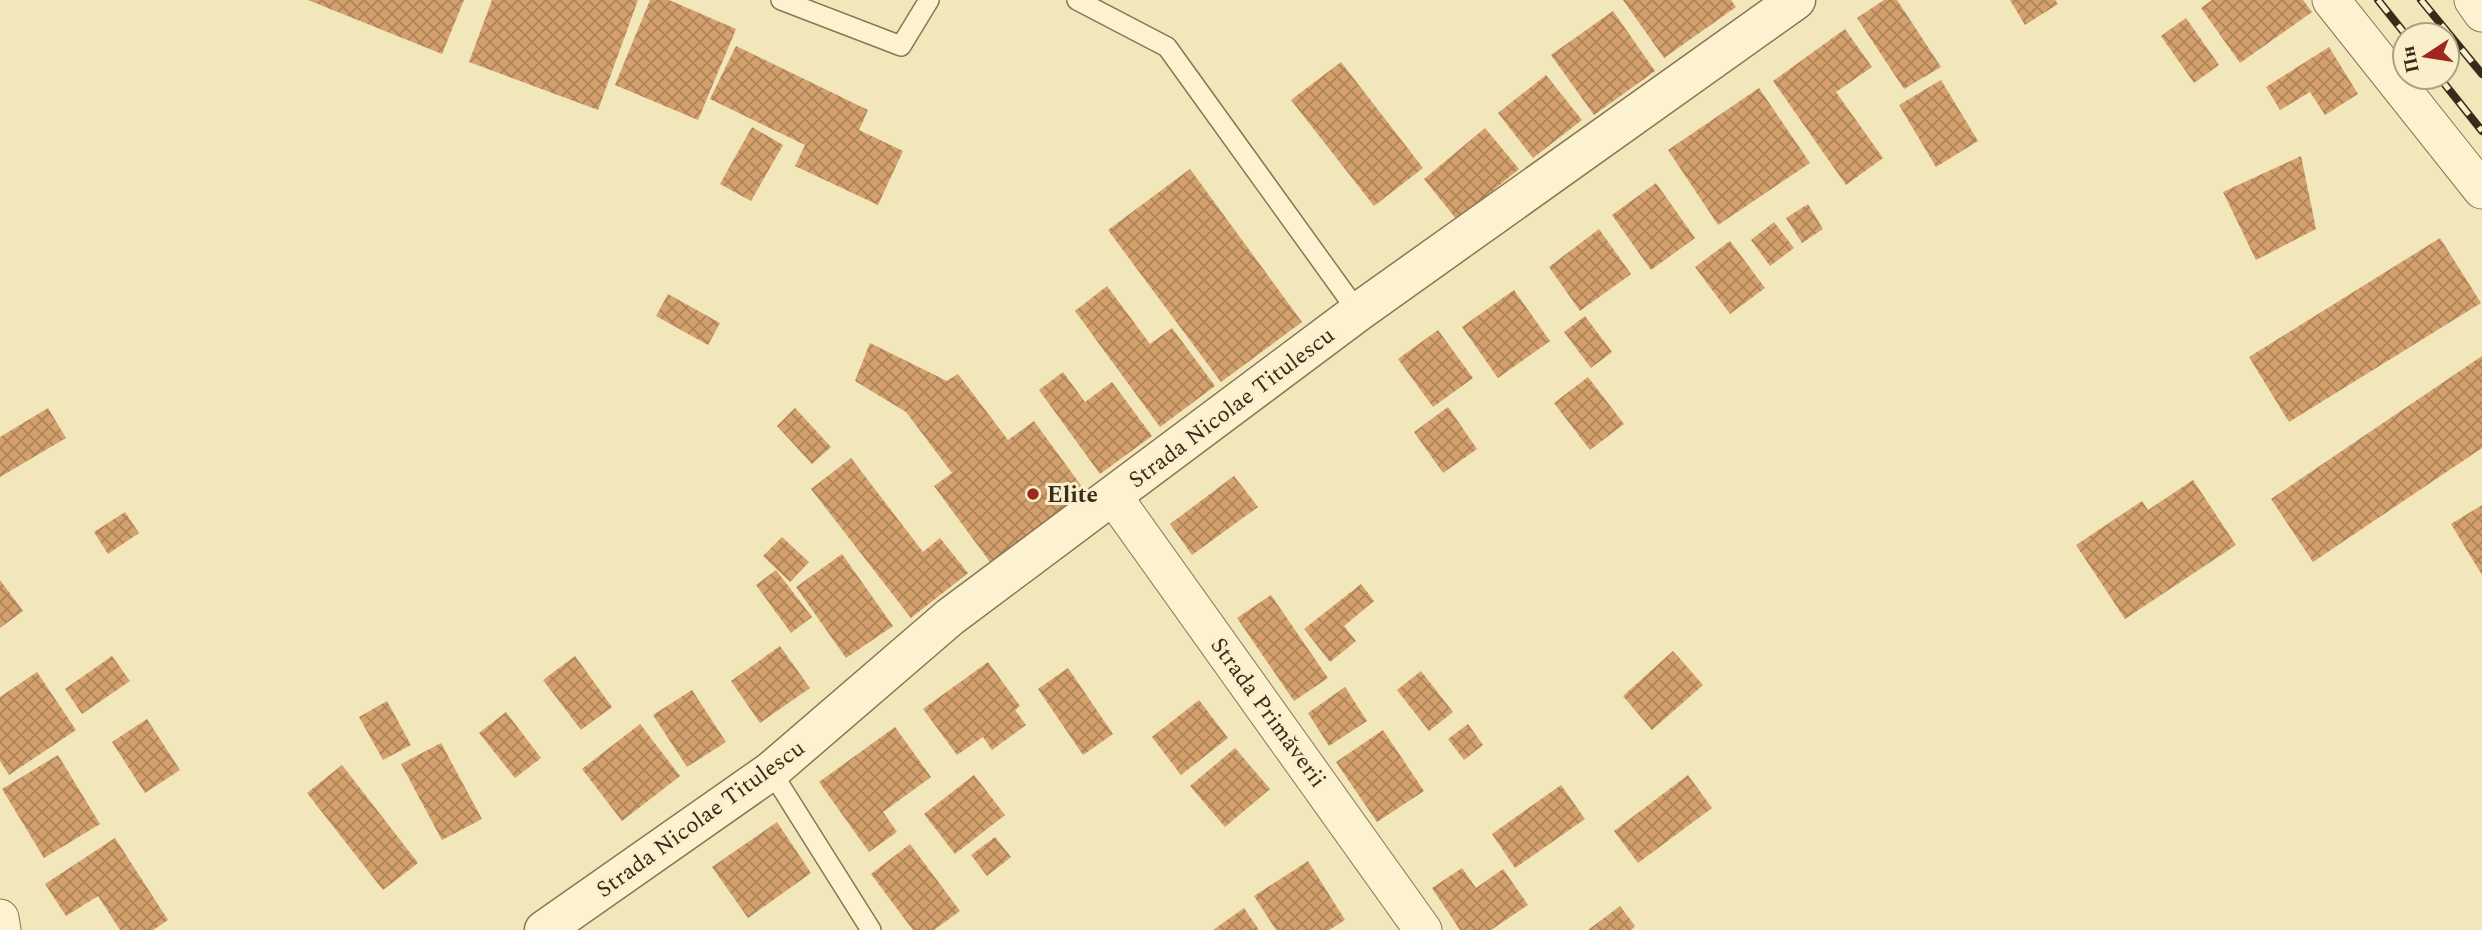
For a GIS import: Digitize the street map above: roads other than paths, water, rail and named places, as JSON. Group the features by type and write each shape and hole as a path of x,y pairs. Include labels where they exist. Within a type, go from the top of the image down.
{"street":[{"path":"2331,0 2482,190"},
{"path":"2473,0 2482,13"},
{"name":"Strada Nicolae Titulescu","path":"544,930 771,771 950,617 1358,313 1786,3"},
{"name":"Strada Primăverii","path":"1113,496 1423,930"},
{"path":"0,918 2,930"}],"lane":[{"path":"781,0 901,46 929,0"},
{"path":"1077,0 1167,47 1358,313"},
{"path":"771,771 871,930"}],"railway":[{"path":"2378,0 2395,21"},
{"path":"2421,0 2482,74"},
{"path":"2450,91 2482,131"}],"place":[{"name":"Elite","path":"1033,494"}]}
